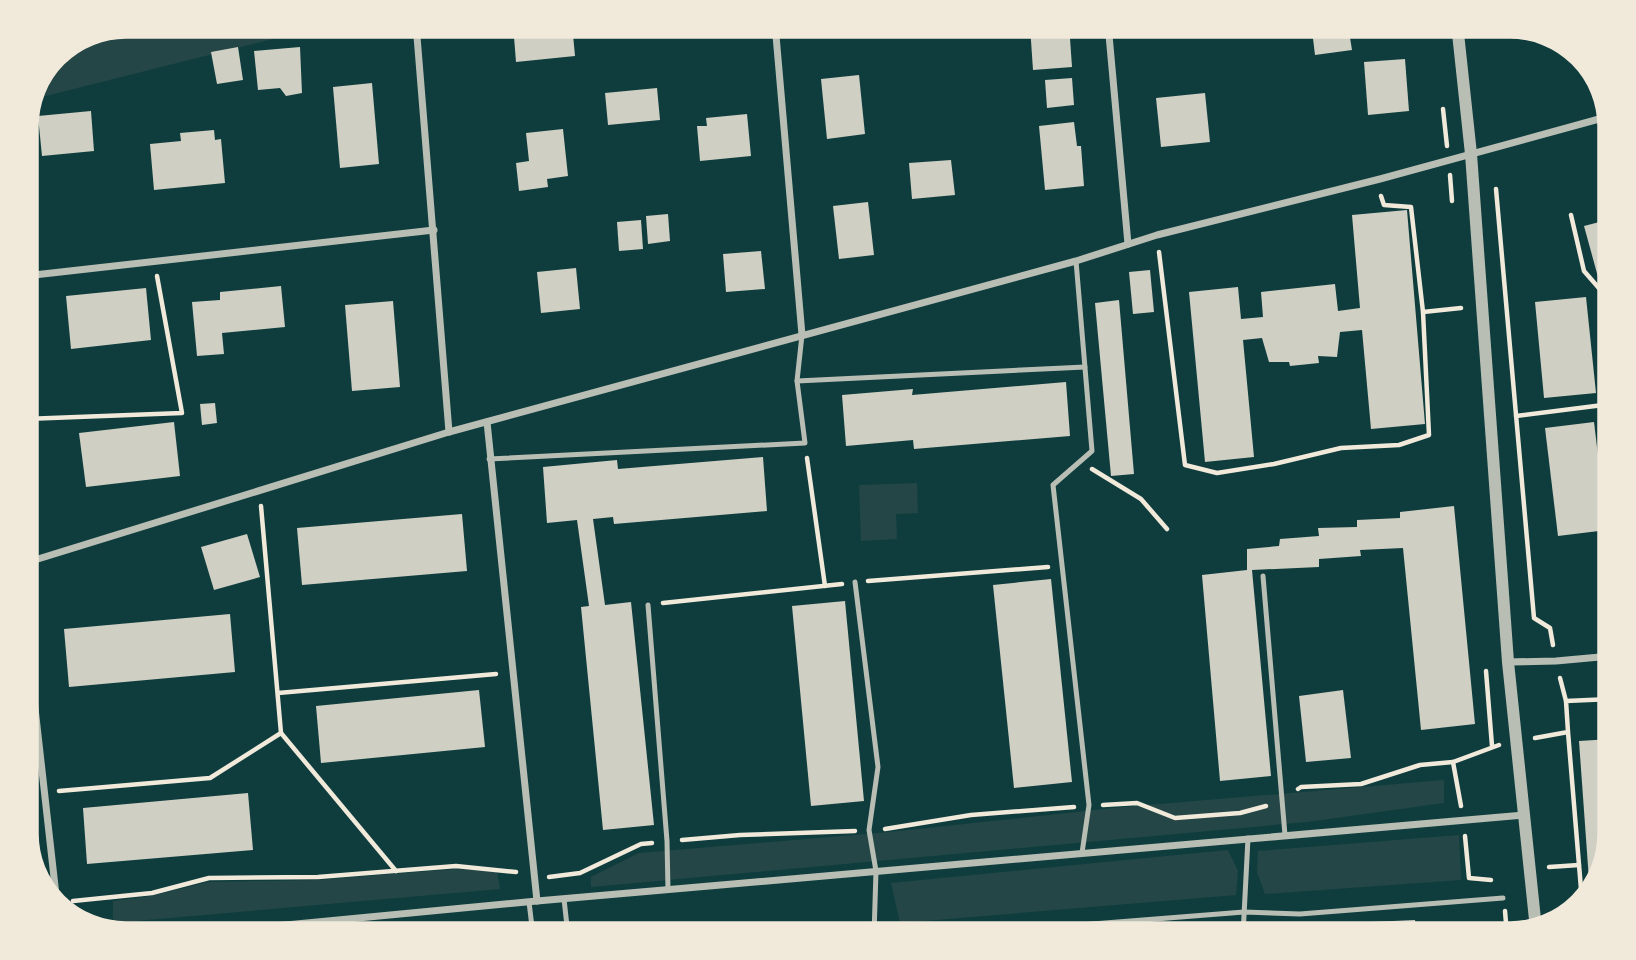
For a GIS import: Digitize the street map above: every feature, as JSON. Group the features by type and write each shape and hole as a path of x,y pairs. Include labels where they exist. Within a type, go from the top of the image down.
{"street":[{"path":"417,37 449,432"},
{"path":"776,37 802,335"},
{"path":"1109,37 1128,243"},
{"path":"1458,37 1471,154 1508,662 1535,920"},
{"path":"37,559 449,432 1076,261 1157,235 1380,179 1599,119"},
{"path":"37,275 434,230"},
{"path":"486,422 533,876 533,902"},
{"path":"1508,662 1599,657"},
{"path":"37,728 55,888"},
{"path":"316,923 1524,815"}],"lane":[{"path":"1076,261 1092,451 1054,485 1089,805 1082,853"},
{"path":"489,459 805,443 797,381 802,335"},
{"path":"797,381 1085,367"},
{"path":"1263,576 1285,835"},
{"path":"855,582 877,767 869,830 876,871 874,923"},
{"path":"648,605 667,841 668,890"},
{"path":"1244,923 1248,838"},
{"path":"1110,923 1244,912 1300,914 1503,898"},
{"path":"564,899 567,923"},
{"path":"533,902 533,923"}],"path":[{"path":"1157,235 1185,465 1217,473 1274,464 1341,448 1399,445 1429,435 1423,312 1411,207 1384,205 1380,193 1380,179"},
{"path":"1496,189 1534,618 1550,628 1566,701"},
{"path":"1571,215 1584,271 1599,288"},
{"path":"37,419 182,413 154,260"},
{"path":"1423,312 1461,308"},
{"path":"1516,415 1599,405"},
{"path":"805,443 825,586"},
{"path":"1080,462 1141,499 1167,529"},
{"path":"259,490 281,733 396,871"},
{"path":"278,693 513,672"},
{"path":"1568,732 1581,889"},
{"path":"44,792 210,778 281,733"},
{"path":"68,902 152,893 209,878 318,877 456,866 559,877 580,873 641,844 740,835 902,828 971,815 1089,805 1137,803 1175,818 1240,813 1282,800 1301,787 1361,784 1420,765 1453,762 1463,819 1469,878 1502,882 1506,923"}],"shaded area":[{"path":"125,37 281,37 42,97 55,71 81,49 97,41"},
{"path":"917,483 918,513 896,514 897,539 861,541 859,485"},
{"path":"1444,780 1444,803 1307,822 591,887 591,877 639,853 889,832 1123,807"},
{"path":"1459,835 1461,880 1265,894 1257,872 1258,851"},
{"path":"1228,850 1238,871 1236,895 900,923 891,883"},
{"path":"455,869 497,871 500,889 113,922 113,901 151,896 208,882 317,880"}],"building":[{"path":"514,37 573,37 575,56 516,62"},
{"path":"1031,37 1070,37 1072,67 1033,70"},
{"path":"1313,37 1350,37 1352,50 1315,55"},
{"path":"238,47 243,80 217,84 211,52"},
{"path":"300,47 302,93 286,96 280,88 258,90 254,51"},
{"path":"1405,59 1409,111 1368,115 1364,62"},
{"path":"859,75 865,134 827,139 821,79"},
{"path":"1072,78 1074,105 1047,108 1045,80"},
{"path":"372,83 379,164 340,168 333,87"},
{"path":"657,88 660,120 608,125 605,93"},
{"path":"1205,93 1210,142 1161,147 1156,98"},
{"path":"91,111 94,151 42,156 38,116"},
{"path":"747,114 751,156 700,161 697,126 707,126 706,118"},
{"path":"1074,122 1077,146 1081,146 1084,186 1045,190 1039,126"},
{"path":"563,129 568,176 547,179 548,187 519,191 516,163 529,161 526,133"},
{"path":"214,130 215,140 221,139 225,183 154,190 150,144 181,141 180,133"},
{"path":"951,160 955,195 912,199 909,163"},
{"path":"868,202 874,255 839,259 833,206"},
{"path":"1407,210 1425,424 1371,429 1362,330 1340,332 1337,357 1318,356 1319,363 1290,366 1289,362 1269,362 1262,338 1243,340 1254,457 1205,462 1189,292 1238,287 1241,319 1263,317 1261,292 1335,284 1338,311 1360,308 1352,215"},
{"path":"668,214 670,241 648,244 646,216"},
{"path":"641,220 643,249 619,251 617,222"},
{"path":"1599,222 1598,277 1584,226"},
{"path":"761,251 765,289 726,292 723,254"},
{"path":"576,268 580,309 541,313 537,272"},
{"path":"1150,270 1154,312 1133,314 1129,272"},
{"path":"281,286 285,327 222,333 224,354 197,356 192,302 220,300 220,292"},
{"path":"146,288 151,340 71,349 66,296"},
{"path":"1586,297 1596,393 1544,398 1535,302"},
{"path":"1119,300 1134,474 1111,476 1095,303"},
{"path":"393,301 400,387 352,391 345,305"},
{"path":"1066,382 1070,436 914,449 913,440 846,446 842,395 913,389 912,395"},
{"path":"215,403 217,423 202,425 200,404"},
{"path":"174,422 180,476 86,487 79,433"},
{"path":"1594,422 1599,464 1599,531 1558,536 1545,428"},
{"path":"763,457 767,511 614,524 613,517 593,519 605,605 631,602 654,825 603,830 581,607 589,606 577,520 547,523 543,467 617,460 618,469"},
{"path":"1454,506 1475,724 1421,730 1403,548 1360,550 1361,556 1319,559 1319,567 1252,570 1271,776 1220,781 1202,575 1247,570 1247,549 1279,546 1280,539 1319,536 1318,528 1357,527 1357,520 1400,518 1400,512"},
{"path":"462,514 467,571 302,585 297,528"},
{"path":"247,534 260,577 214,590 201,547"},
{"path":"1051,579 1072,782 1014,788 993,585"},
{"path":"845,601 864,801 811,806 792,606"},
{"path":"230,614 235,672 69,687 64,629"},
{"path":"479,690 485,747 321,763 316,706"},
{"path":"1343,690 1351,758 1306,762 1299,696"},
{"path":"1599,740 1599,835 1596,858 1589,876 1579,741"},
{"path":"248,793 253,850 87,864 83,808"},
{"path":"1415,920 1415,923 1350,923"}]}
